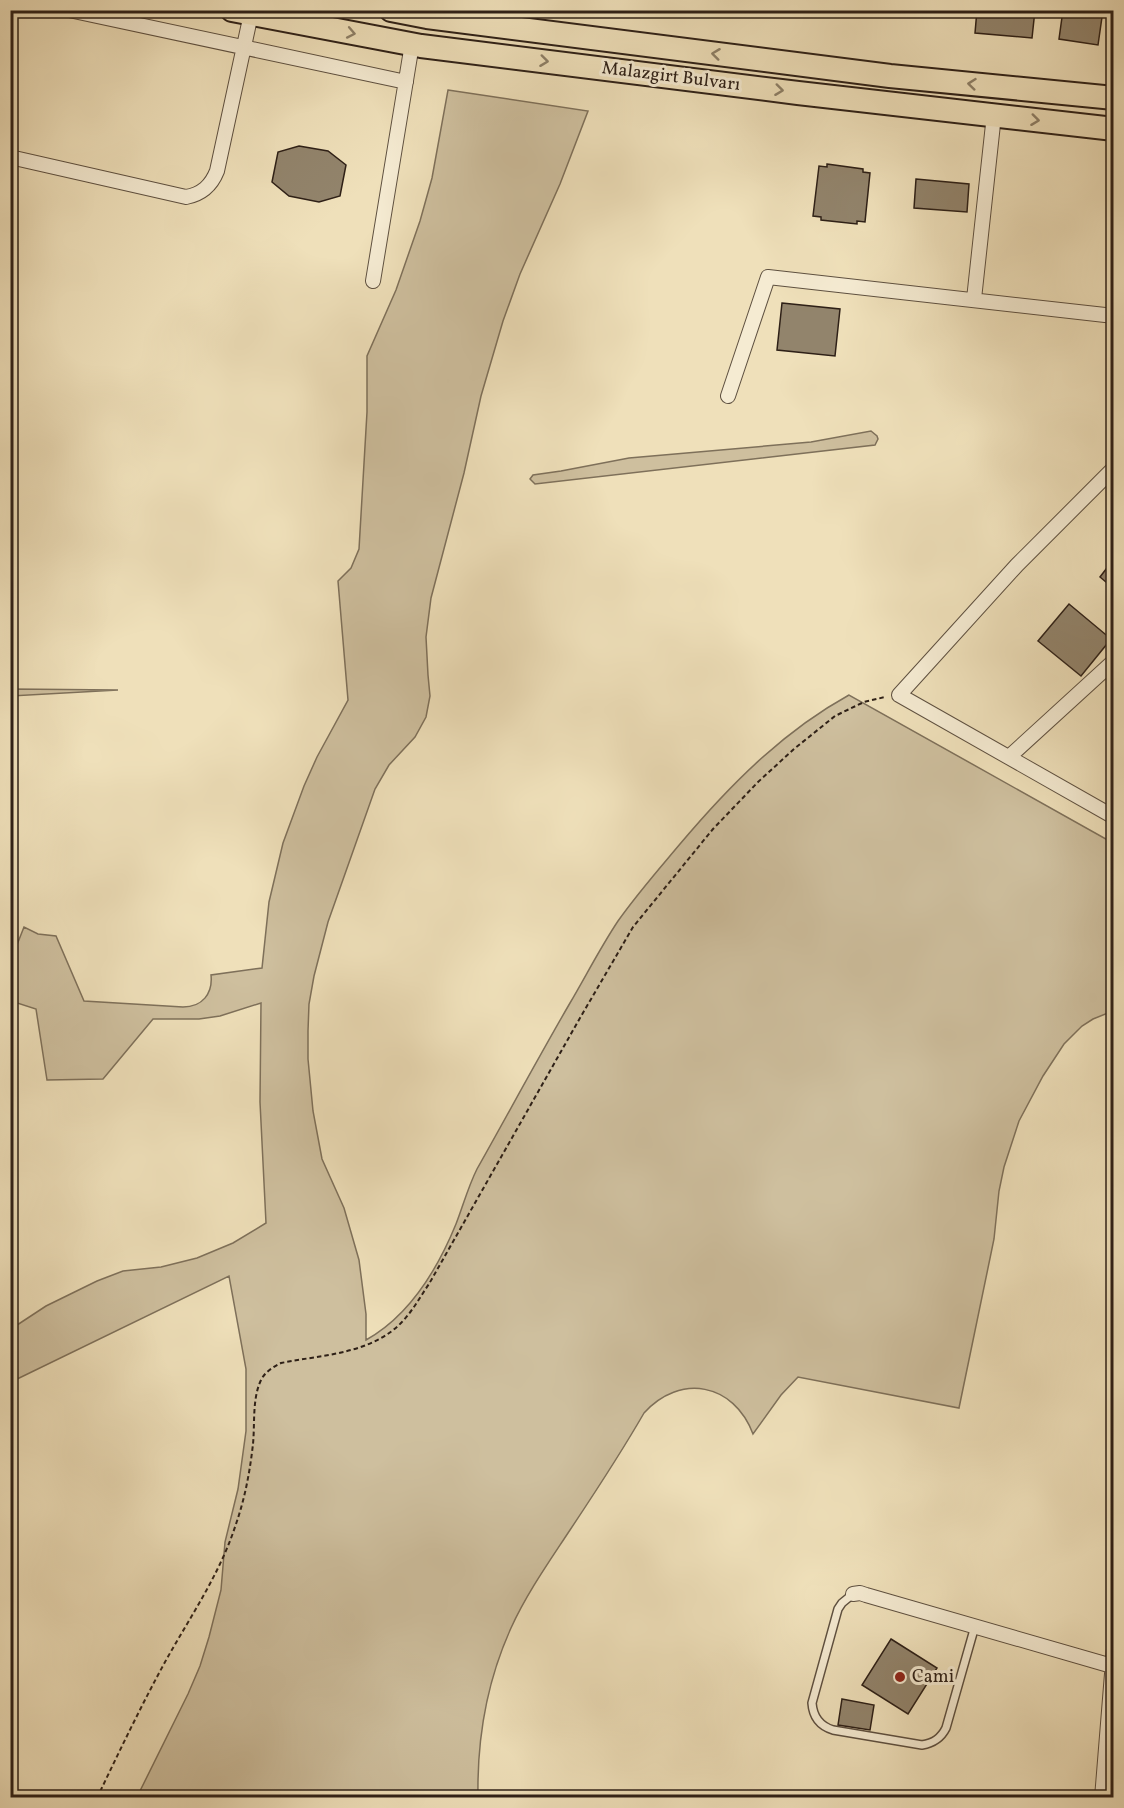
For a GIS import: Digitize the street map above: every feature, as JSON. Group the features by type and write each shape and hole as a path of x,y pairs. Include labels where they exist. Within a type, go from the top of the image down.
{"highway":[{"name":"Malazgirt Bulvarı","path":"391,10 427,17 890,76 1113,99"},
{"name":"Malazgirt Bulvarı","path":"241,12 412,44 798,93 1113,129"}],"street":[{"path":"69,10 406,82"},
{"path":"10,157 186,197 198,194 209,186 217,171 244,47 241,12"},
{"path":"373,281 412,44"},
{"path":"974,299 994,116"},
{"path":"728,396 768,277 1113,316"},
{"path":"1113,468 1017,565 899,695 1113,817"},
{"path":"1009,758 1113,662"},
{"path":"853,1594 866,1594 1112,1666"},
{"path":"1102,1797 1113,1649"}],"lane":[{"path":"853,1594 838,1609 812,1703 817,1720 833,1730 922,1745 938,1739 946,1728 975,1626"}],"path":[{"path":"97,1797 164,1664 212,1582 229,1546 248,1480 258,1388 264,1375 282,1363 360,1348 387,1334 408,1316 435,1274 633,927 735,805 803,741 823,724 847,710 864,702 899,695"}],"shaded area":[{"path":"448,90 588,111 560,184 520,274 503,321 481,396 464,473 431,598 426,637 430,696 426,717 415,737 389,765 375,789 328,922 314,976 309,1004 308,1031 313,1111 322,1159 344,1208 359,1260 366,1314 366,1340 396,1318 431,1274 449,1241 477,1169 546,1044 611,931 625,911 699,822 737,781 801,726 849,695 1113,843 1113,1011 1082,1026 1064,1044 1043,1076 1019,1121 1004,1167 994,1239 959,1408 798,1377 781,1395 753,1434 744,1417 720,1394 705,1389 689,1389 674,1392 658,1400 644,1413 524,1602 511,1628 496,1669 485,1711 479,1754 478,1797 137,1797 200,1666 221,1590 225,1542 238,1489 246,1431 246,1369 229,1276 11,1382 11,1329 46,1306 97,1281 123,1271 161,1267 197,1258 233,1243 266,1223 260,1102 261,1003 220,1016 199,1019 153,1019 103,1079 47,1080 36,1009 11,1001 11,960 24,927 38,934 56,936 84,1001 183,1007 196,1005 205,998 210,988 211,975 262,968 269,902 283,843 317,757 348,700 338,581 351,568 359,549 367,412 367,356 396,290 420,221 432,178"},
{"path":"871,431 878,439 875,445 535,484 530,479 533,475 629,458 811,442"},
{"path":"11,689 118,690 11,696"}],"building":[{"path":"977,10 1035,10 1032,38 975,33"},
{"path":"1063,10 1103,10 1098,45 1059,39"},
{"path":"299,146 328,151 346,165 340,196 319,202 289,196 272,182 278,152"},
{"path":"827,164 863,169 863,172 870,173 865,222 857,221 857,224 821,220 821,217 813,216 819,166 827,167"},
{"path":"916,179 969,184 967,212 914,208"},
{"path":"782,303 840,309 835,356 777,350"},
{"path":"1113,560 1113,588 1100,577"},
{"path":"1069,604 1111,639 1081,676 1038,641"},
{"name":"Cami","path":"891,1639 937,1668 908,1714 862,1685"},
{"path":"842,1699 874,1705 870,1730 838,1725"}],"place":[{"name":"Cami","path":"900,1677"}]}
